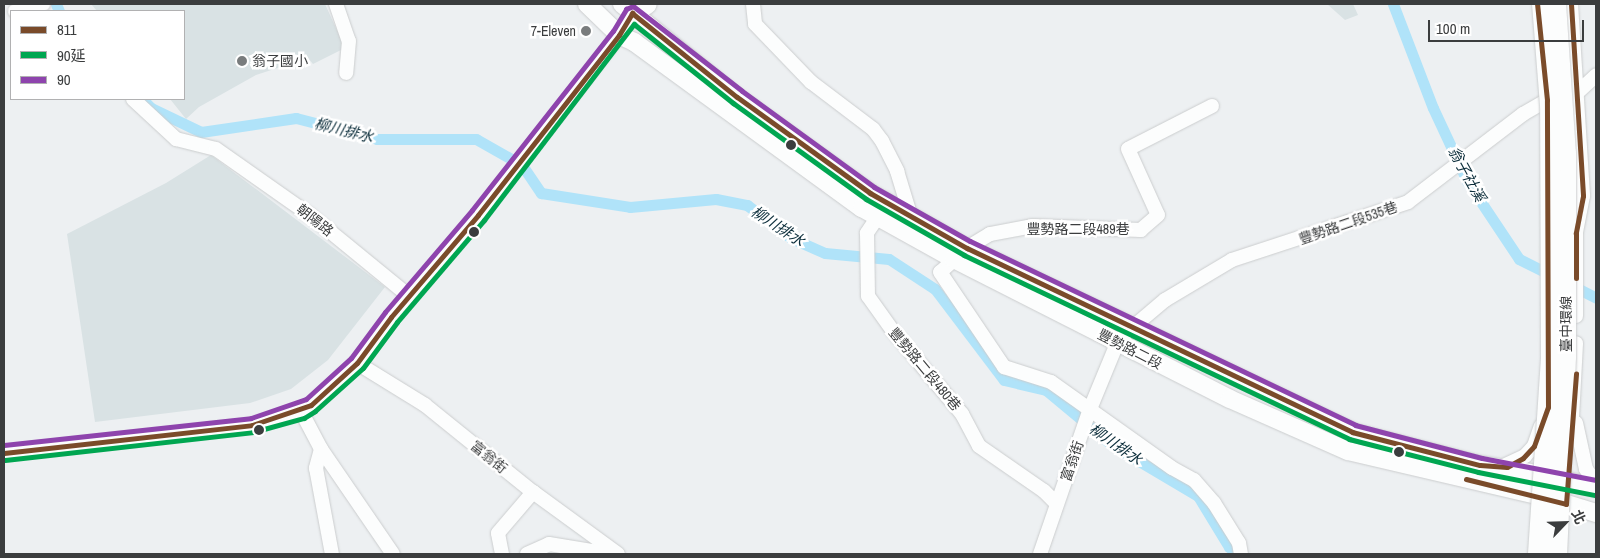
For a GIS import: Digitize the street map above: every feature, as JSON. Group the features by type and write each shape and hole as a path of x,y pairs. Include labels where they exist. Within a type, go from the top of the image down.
{"highway":[{"name":"臺中環線","path":"1538,554 1551,359 1550,105 1542,4"},
{"path":"1557,4 1564,96"},
{"name":"臺中環線","path":"1557,4 1566,154 1566,357 1558,554"},
{"path":"1562,73 1564,4"}],"main road":[{"name":"豐勢路二段","path":"587,4 618,35 634,42 882,210 1118,341 1230,399 1348,451 1541,496 1596,513"},
{"name":"豐勢路二段","path":"634,6 738,97 882,210 911,217 961,253 1133,327 1352,432 1496,468 1543,475 1596,488"}],"street":[{"path":"336,4 349,41 346,73"},
{"path":"753,4 755,24 794,66 824,94 872,129 882,141 901,180 911,217"},
{"path":"1537,4 1564,96 1568,202 1576,233 1574,413 1566,480 1566,504"},
{"path":"1541,496 1548,406 1548,269 1571,4"},
{"path":"4,453 252,425 301,411 328,390 356,363 409,296 478,215 618,35 634,6"},
{"path":"22,10 43,7"},
{"name":"豐勢路二段535巷","path":"1118,341 1165,300 1232,260 1400,205 1460,162 1596,75"},
{"name":"朝陽路","path":"134,100 176,138 216,149 310,215 409,296"},
{"name":"豐勢路二段489巷","path":"961,253 990,234 1033,226 1141,230 1158,215 1128,149 1212,106"},
{"name":"豐勢路二段480巷","path":"882,210 867,233 868,296 962,414 979,446 1044,491 1057,504"},
{"path":"961,253 940,272 1004,367 1051,382 1089,414 1172,468 1194,480 1206,491 1240,547"},
{"name":"富翁街","path":"1040,554 1082,432 1118,341"},
{"name":"富翁街","path":"356,363 425,405 533,492 618,554"},
{"path":"1496,468 1513,464 1530,452 1548,406"},
{"path":"301,411 321,449 394,554"},
{"path":"1574,413 1583,459 1596,483"},
{"path":"321,449 316,468 332,554"},
{"path":"502,554 498,533 533,492"},
{"path":"527,554 549,544 611,554"}],"shaded area":[{"name":"翁子國小","path":"91,4 325,4 345,48 313,64 308,58 256,75 199,107 186,119 171,100 185,100 185,10 96,10"},
{"path":"1327,4 1353,4 1358,15 1345,20"},
{"path":"211,155 385,287 328,360 291,389 250,403 95,422 67,234 166,183"}],"waterway":[{"name":"柳川排水","path":"56,4 59,10"},
{"name":"翁子社溪","path":"1393,4 1433,108 1467,181 1519,259 1555,277"},
{"name":"柳川排水","path":"143,100 151,108 201,132 296,118 377,139 476,139 522,165 541,193 630,207 716,199 747,205 791,238 825,253 889,259 935,289 1004,380 1046,390 1112,445 1198,496 1229,547 1239,554"},
{"name":"翁子社溪","path":"1569,284 1596,298"}],"transit line":[{"name":"811","path":"4,453 252,425 311,405 357,363 391,317 478,215 619,35 632,13 737,97 870,193 967,248 1352,432 1480,465 1507,467 1523,458 1534,446 1548,407 1547,100 1537,4"},
{"name":"811","path":"1571,4 1583,196 1576,233 1576,278"},
{"name":"90","path":"4,445 251,418 306,399 351,358 385,312 472,210 613,31 626,9 633,6 742,91 874,187 970,241 1355,425 1482,458 1596,480"},
{"name":"90延","path":"5,460 253,432 304,418 315,411 363,368 397,322 484,220 634,24 733,103 866,199 964,255 1349,439 1478,472 1594,495"},
{"name":"811","path":"1466,479 1566,504 1576,373"}],"place":[{"name":"7-Eleven","path":"586,31"},
{"name":"翁子國小","path":"242,61"}]}
